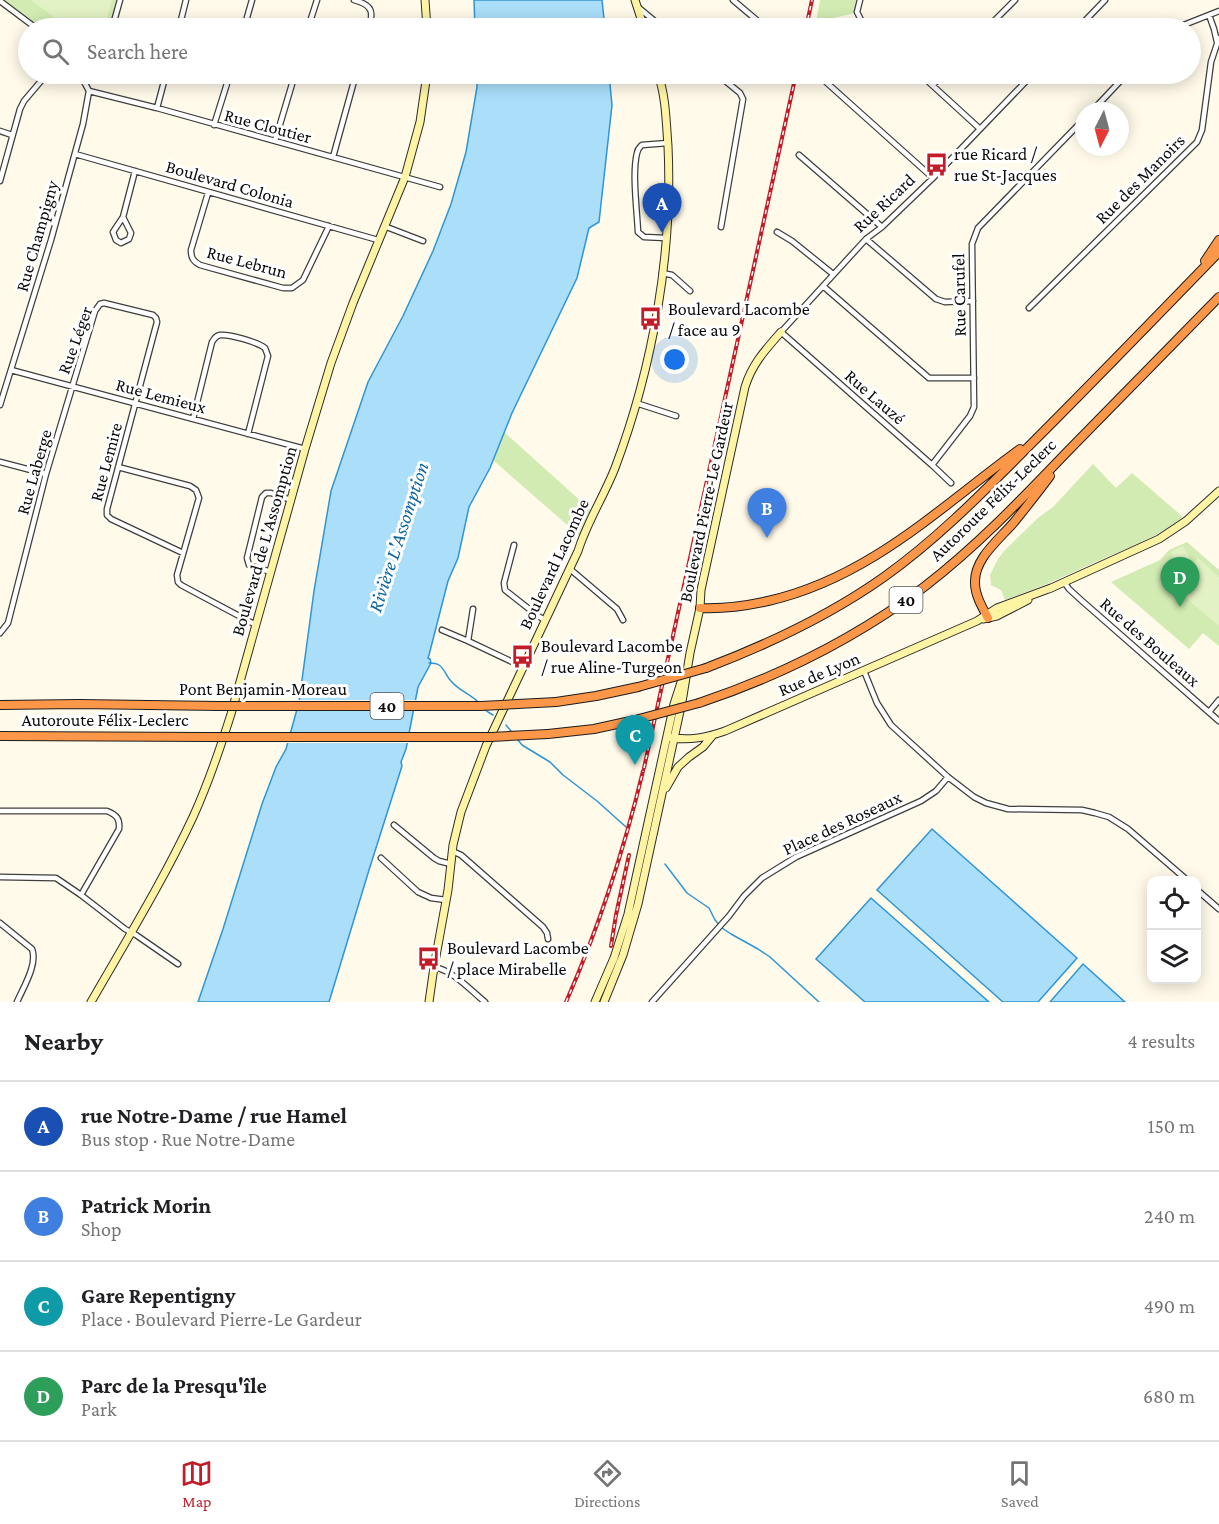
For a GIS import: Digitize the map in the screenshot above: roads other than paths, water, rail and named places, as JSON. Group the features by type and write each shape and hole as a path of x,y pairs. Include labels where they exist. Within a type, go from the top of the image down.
{"highway":[{"path":"1195,277 1219,240"},
{"name":"Autoroute Félix-Leclerc","path":"556,702 638,687 706,668 797,629 827,613 883,577 945,529 1219,252"},
{"name":"Autoroute Félix-Leclerc","path":"0,737 491,737 594,729 699,704 754,684 844,640 927,585 975,544 1219,299"},
{"path":"700,608 738,606 777,599 807,590 851,571 906,535 1042,432"},
{"path":"987,616 978,598 975,585 976,574 981,562 1076,443"},
{"path":"0,700 79,704"},
{"name":"Pont Benjamin-Moreau","path":"79,704 481,706 556,702"},
{"name":"Autoroute Félix-Leclerc","path":"0,705 79,704"}],"street":[{"path":"115,18 120,0"},
{"path":"181,18 186,0"},
{"path":"246,18 252,0"},
{"path":"311,18 317,0"},
{"path":"354,0 369,8 372,18"},
{"path":"425,0 426,18"},
{"path":"733,0 754,18"},
{"path":"860,0 856,12 860,18"},
{"path":"997,18 1015,0"},
{"path":"1088,18 1106,0"},
{"path":"0,2 22,18"},
{"path":"636,3 641,18"},
{"path":"636,3 652,18"},
{"path":"1201,18 1219,11"},
{"name":"Rue des Manoirs","path":"1029,308 1197,142 1202,130 1211,62 1218,40 1209,15"},
{"path":"0,181 20,109 38,84"},
{"path":"85,84 89,92"},
{"path":"157,108 163,84"},
{"path":"214,125 227,84"},
{"path":"275,141 292,84"},
{"path":"333,157 353,84"},
{"name":"Boulevard de L'Assomption","path":"91,1002 180,844 206,786 226,729 331,363 405,177 420,122 426,84"},
{"name":"Boulevard Lacombe","path":"431,1001 434,967 459,816 475,772 614,469 652,346 669,196 666,111 662,84"},
{"path":"721,227 743,99 740,93 729,84"},
{"path":"828,84 933,178"},
{"name":"Rue Ricard","path":"758,359 866,239 882,228 933,178 1023,84"},
{"path":"1100,102 1116,84"},
{"path":"933,85 979,128"},
{"name":"Rue Cloutier","path":"89,92 157,108 440,187"},
{"name":"Rue Champigny","path":"0,405 51,240 83,124 89,92"},
{"name":"Rue Carufel","path":"932,465 970,416 974,407 972,244 978,228 1075,128"},
{"path":"0,131 12,135"},
{"path":"666,238 644,237 638,232 636,176 639,147 668,142"},
{"name":"Boulevard Colonia","path":"75,154 378,240"},
{"path":"799,155 882,228"},
{"path":"123,217 131,233 129,239 121,243 116,240 113,232 123,217 135,171"},
{"name":"Rue Lebrun","path":"208,193 191,250 194,262 272,285 292,288 303,280 329,226"},
{"path":"384,226 423,241"},
{"path":"777,232 792,241 833,274"},
{"path":"866,239 936,299 945,302 973,301"},
{"path":"662,273 672,275 690,291"},
{"path":"823,286 929,378 975,378"},
{"name":"Rue Léger","path":"72,386 95,311 100,304 147,313 156,318 157,322 136,404"},
{"name":"Rue Lauzé","path":"781,332 951,483"},
{"path":"193,419 212,342 216,337 220,335 260,344 265,348 268,356 248,434"},
{"name":"Boulevard Pierre-Le Gardeur","path":"596,1002 628,915 670,737 682,702 700,608 701,591 743,394 750,373 758,359"},
{"name":"Rue Lemieux","path":"11,370 305,449"},
{"name":"Rue Laberge","path":"0,633 8,623 46,474 72,386"},
{"path":"636,403 676,416"},
{"name":"Rue Lemire","path":"136,404 107,515 183,554"},
{"path":"0,462 46,474"},
{"path":"118,467 190,486 196,490 199,498 177,575 179,584 256,625"},
{"name":"Rue de Lyon","path":"670,737 694,739 713,735 987,616 1004,613 1051,588 1159,539 1192,516 1219,491"},
{"path":"271,572 249,565 247,558 262,497 266,493 271,493 291,500"},
{"path":"513,545 504,583 505,590 545,620"},
{"path":"570,569 617,609 623,620"},
{"name":"Rue des Bouleaux","path":"1064,582 1078,598 1219,721"},
{"path":"468,641 473,609"},
{"path":"442,630 523,667"},
{"path":"864,671 887,721 948,777 974,797 994,806 1016,809 1082,810 1109,817 1128,829 1182,876"},
{"path":"1209,712 1219,700"},
{"path":"662,796 678,767 703,747 713,735"},
{"name":"Boulevard Pierre-Le Gardeur","path":"604,1002 619,966 633,922 662,796 670,737"},
{"name":"Place des Roseaux","path":"652,1002 744,896 777,868 796,857 921,801 936,791 948,777"},
{"path":"0,811 107,811 119,819 119,830 81,895"},
{"path":"394,825 434,858 451,864"},
{"path":"452,851 461,855 543,927 548,939"},
{"path":"381,858 418,892 431,898 446,900"},
{"path":"0,877 56,878 125,929 178,964"},
{"path":"1201,893 1219,909"},
{"path":"0,923 33,950 35,955 34,964 17,1002"},
{"path":"434,967 454,975 485,1002"}],"water":[{"path":"474,0 602,0 604,18 475,18"},
{"name":"Rivière L'Assomption","path":"477,84 610,84 612,105 599,222 589,228 577,278 512,413 490,468 469,507 458,558 448,581 428,658 431,663 418,687 402,766 329,1002 198,1002 262,804 276,767 286,749 299,702 314,591 331,491 368,382 403,316 433,251 451,204 466,152"},
{"path":"932,829 1077,958 1038,1002 1003,1002 877,890"},
{"path":"871,898 989,1002 865,1002 816,959"},
{"path":"1083,964 1125,1002 1050,1002"}],"waterway":[{"path":"429,663 436,663 443,668 454,684 479,703"},
{"path":"484,709 493,715"},
{"path":"506,725 511,731"},
{"path":"518,740 522,745 550,762 626,827"},
{"path":"665,864 687,893 709,908 722,928 770,957 819,1002"}],"railway":[{"path":"808,18 812,0"},
{"path":"644,768 794,84"},
{"path":"566,1002 610,888 643,771"},
{"path":"611,946 629,855"}],"place":[{"name":"rue Ricard / rue St-Jacques","path":"936,164"},
{"name":"rue Notre-Dame / rue Hamel","path":"662,233"},
{"name":"Boulevard Lacombe / face au 9","path":"650,319"},
{"name":"Patrick Morin","path":"767,538"},
{"name":"Parc de la Presqu'île","path":"1180,607"},
{"name":"Boulevard Lacombe / rue Aline-Turgeon","path":"523,656"},
{"name":"Gare Repentigny","path":"635,765"},
{"name":"Boulevard Lacombe / place Mirabelle","path":"429,958"}]}
